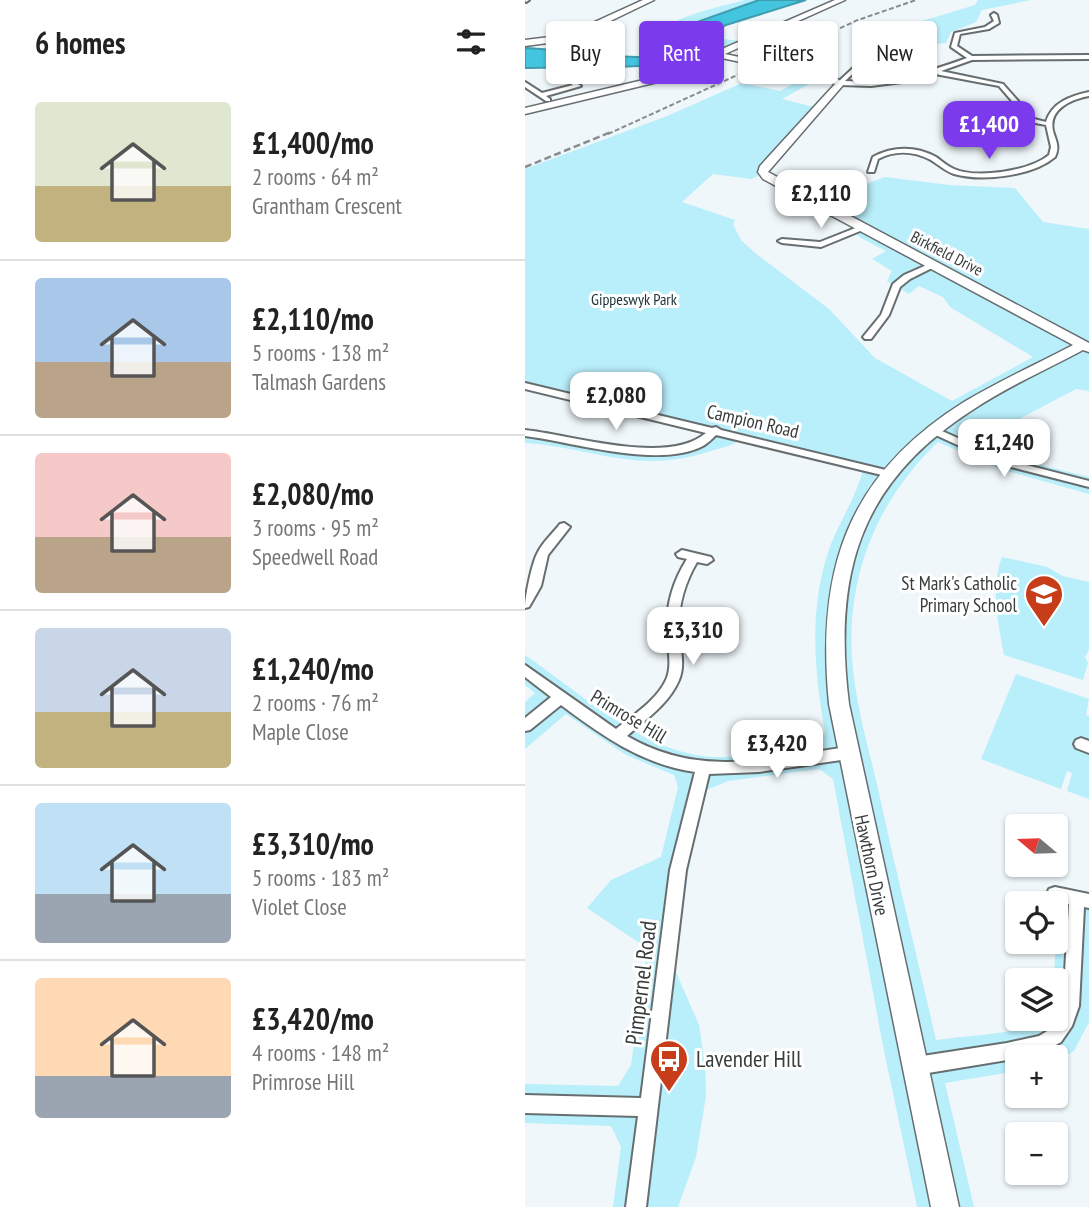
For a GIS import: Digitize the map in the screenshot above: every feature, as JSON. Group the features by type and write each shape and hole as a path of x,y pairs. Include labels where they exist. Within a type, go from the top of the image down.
{"main road":[{"path":"525,43 568,38 650,0"}],"street":[{"path":"824,0 838,1"},
{"path":"724,54 838,1"},
{"path":"971,58 954,47 958,33 987,28 997,22 994,15"},
{"path":"724,57 840,83 852,83"},
{"path":"937,72 971,58 1089,57"},
{"path":"840,83 852,72"},
{"path":"937,72 1001,85 1033,121 1049,124"},
{"path":"525,111 639,83"},
{"name":"Birkfield Drive","path":"840,83 768,163 763,170 765,175 790,196 861,229 1086,346"},
{"path":"525,84 554,103"},
{"path":"541,95 578,86 575,84"},
{"path":"871,170 875,158 881,154 907,150 927,156 949,170 963,174 1014,172 1040,163 1052,156 1056,145 1049,124 1055,110 1073,97 1089,94"},
{"path":"770,246 782,238 821,245 861,229"},
{"path":"868,337 884,315 896,286 907,277 932,266"},
{"name":"Hawthorn Drive","path":"945,1207 848,753 832,652 834,603 853,536 866,509 890,474 933,430 967,406 1086,346"},
{"name":"Campion Road","path":"525,386 890,474"},
{"path":"525,433 644,452 695,446 707,441 716,430"},
{"path":"933,430 1003,462 1089,484"},
{"path":"525,604 535,586 542,554 564,527"},
{"path":"618,736 660,697 673,679 676,668 674,610 680,585 694,557"},
{"name":"Primrose Hill","path":"525,670 618,736 663,759 703,768 739,767 848,753"},
{"path":"525,726 561,696"},
{"name":"Pimpernel Road","path":"636,1207 678,870 703,768"},
{"path":"916,1066 1030,1047 1045,1042 1058,1033 1071,1006 1083,900"},
{"path":"525,1104 648,1107"}],"green space":[{"path":"745,0 759,0 697,21 678,21"},
{"path":"978,0 1031,0 982,10 976,22 951,32 946,43 937,44 937,21 922,21 975,5"},
{"path":"724,39 738,41 724,48"},
{"name":"Gippeswyk Park","path":"740,84 780,91 793,84 809,84 782,99 814,107 758,167 758,176 751,179 713,174 682,202 735,220 733,224 741,240 829,309 875,358 952,401 1033,357 950,307 943,297 919,286 909,294 887,281 892,271 872,259 886,251 859,237 851,219 854,217 816,202 885,177 949,185 1015,188 1043,222 1089,229 1089,391 1076,389 976,442 1017,459 1089,477 1089,494 1000,469 938,442 915,466 880,520 858,579 853,611 851,644 856,693 936,1040 1008,1031 1068,1031 1068,968 1055,968 1055,954 1068,954 1068,891 1053,891 1053,885 1089,892 1089,1022 1074,1051 1068,1054 1068,1045 1005,1045 1005,1073 945,1083 974,1207 917,1207 883,1046 833,779 819,769 728,781 704,791 690,859 675,970 699,1025 706,1096 696,1157 678,1207 613,1207 621,1147 611,1126 525,1123 525,1084 618,1086 631,1065 647,948 587,908 611,880 661,857 678,787 674,775 626,755 566,714 525,749 525,702 535,693 525,685 525,655 614,719 662,745 687,753 713,757 739,756 815,746 825,732 815,638 819,591 831,544 863,470 743,437 726,447 662,461 640,461 525,443 525,433 625,450 673,450 716,431 525,386 525,169 667,116"},
{"name":"St Mark's Catholic Primary School","path":"1002,557 1047,567 1063,576 1089,582 1089,650 1085,657 1088,663 1083,680 1004,655 996,594"},
{"path":"1016,674 1089,699 1086,715 1089,716 1089,799 1067,791 1072,773 1067,771 1061,789 981,759"}],"water":[{"path":"759,0 806,0 724,26 724,21 700,21"},
{"path":"525,48 546,50 546,68 525,68"},
{"path":"625,57 639,57 639,66 625,66"}],"railway":[{"path":"608,134 858,20 916,0"},
{"path":"525,167 611,132"}],"place":[{"name":"St Mark's Catholic Primary School","path":"1044,628"},
{"name":"Lavender Hill","path":"669,1093"}]}
